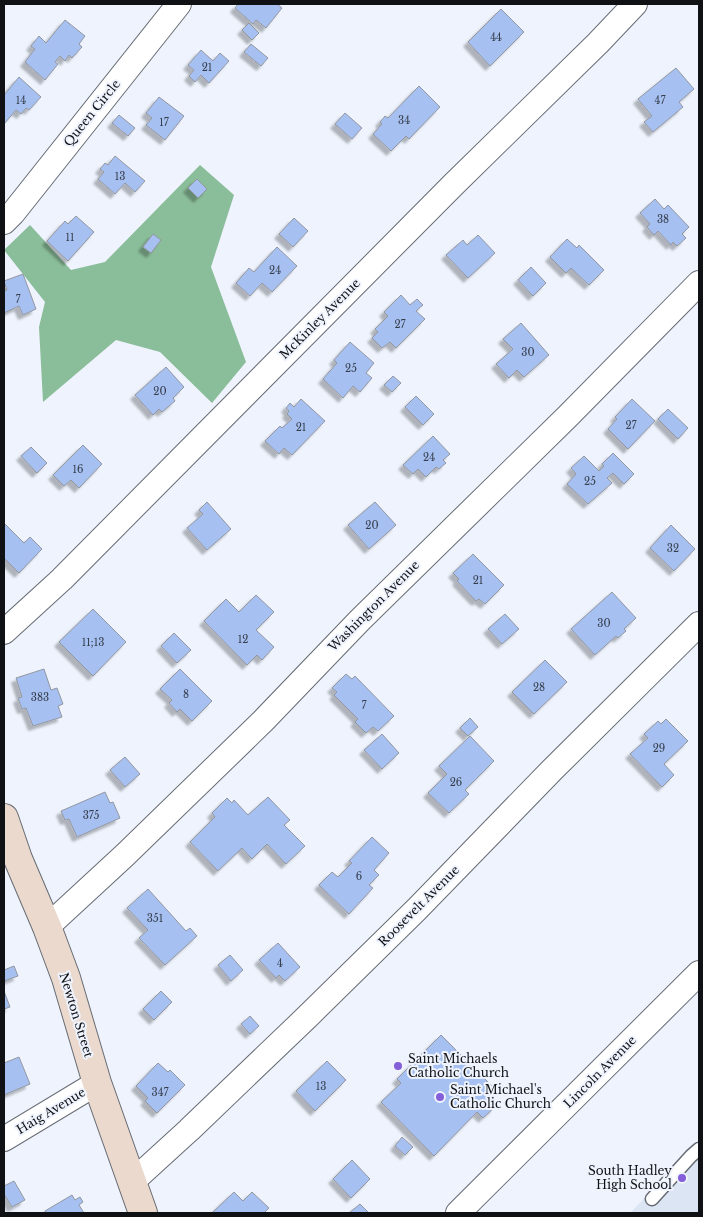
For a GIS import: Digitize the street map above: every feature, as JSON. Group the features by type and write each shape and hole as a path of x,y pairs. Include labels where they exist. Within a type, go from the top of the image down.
{"main road":[{"name":"Newton Street","path":"4,818 11,864 48,927 143,1213"}],"street":[{"name":"Queen Circle","path":"4,222 179,4"},
{"name":"McKinley Avenue","path":"4,632 62,579 635,4"},
{"name":"Washington Avenue","path":"48,927 263,720 360,620 568,416 699,282"},
{"name":"Roosevelt Avenue","path":"132,1182 341,985 553,769 699,624"},
{"name":"Lincoln Avenue","path":"458,1213 699,973"},
{"name":"Haig Avenue","path":"4,1139 98,1082"}],"lane":[{"path":"652,1199 699,1149"}],"shaded area":[{"name":"South Hadley High School","path":"699,1144 699,1213 630,1213"}],"green space":[{"path":"200,165 234,195 211,267 246,362 212,403 160,352 116,340 43,402 39,327 45,302 4,250 30,225 71,270 105,262"}],"building":[{"path":"238,4 277,4 282,8 266,28 256,20 253,24 235,8"},
{"path":"501,9 524,32 490,66 468,42"},
{"path":"65,20 85,36 79,44 82,47 72,58 69,55 65,61 60,56 55,62 58,64 45,80 25,62 35,49 31,46 39,36 46,43"},
{"path":"249,23 259,33 252,40 242,30"},
{"path":"251,44 268,58 261,66 244,52"},
{"path":"201,50 213,61 220,53 229,61 209,83 201,75 195,82 189,76 194,70 188,65"},
{"path":"676,68 694,89 679,102 683,107 653,132 644,122 652,116 638,99"},
{"path":"19,77 41,97 29,110 26,108 21,114 16,110 4,124 4,95"},
{"path":"419,86 440,107 409,139 406,136 391,151 373,134 382,124 380,122 385,116 388,118"},
{"path":"159,97 184,116 165,140 146,125 152,118 146,113"},
{"path":"345,113 362,128 352,139 335,124"},
{"path":"119,115 135,128 128,136 112,123"},
{"path":"115,156 145,181 135,192 125,183 115,194 98,179 104,172 100,169 105,163 108,165"},
{"path":"197,179 207,189 198,198 188,188"},
{"path":"655,199 664,209 668,205 689,227 682,234 686,238 677,246 673,242 671,245 658,231 654,235 647,227 650,224 640,213"},
{"path":"76,216 94,232 68,261 47,241 65,221 68,224"},
{"path":"294,218 308,231 293,247 279,234"},
{"path":"153,234 161,240 151,253 143,247"},
{"path":"478,235 495,253 468,278 446,255 463,240 467,245"},
{"path":"567,239 577,248 579,245 604,270 589,285 571,268 566,273 550,257"},
{"path":"277,247 297,266 272,292 262,283 250,296 236,283 249,268 254,272"},
{"path":"531,267 546,283 533,296 518,280"},
{"path":"23,274 36,309 23,315 19,306 4,313 4,291 7,290 4,281"},
{"path":"401,295 410,305 417,299 423,305 416,311 425,319 396,348 390,342 382,348 372,338 378,332 375,329 388,316 384,312"},
{"path":"521,323 549,355 524,377 517,370 509,378 496,364 513,349 503,339"},
{"path":"350,342 374,363 366,373 372,378 360,392 353,386 343,398 323,379 337,363 334,360"},
{"path":"166,367 184,387 173,398 175,401 162,412 159,409 153,415 135,395"},
{"path":"393,376 401,383 392,392 384,385"},
{"path":"416,396 434,414 423,425 405,407"},
{"path":"301,399 325,421 292,455 284,448 279,454 265,441 280,426 282,428 292,419 287,414 289,411 286,408 290,403 294,407"},
{"path":"632,399 655,421 628,449 608,429 617,419 615,417"},
{"path":"668,409 688,428 678,439 658,419"},
{"path":"433,436 450,454 443,460 446,463 439,469 436,467 426,477 418,469 413,474 403,465"},
{"path":"83,445 102,464 79,488 71,480 64,486 53,475"},
{"path":"31,447 47,463 37,473 21,456"},
{"path":"613,453 634,474 624,484 613,473 607,478 612,483 588,504 567,484 576,474 571,468 584,456 599,471 604,466 602,464"},
{"path":"207,502 231,529 207,550 187,528 203,514 199,510"},
{"path":"375,502 396,525 369,549 348,525"},
{"path":"4,523 24,543 30,537 42,549 19,573 4,558"},
{"path":"671,525 695,549 674,571 650,548"},
{"path":"473,554 504,585 485,604 479,599 476,601 457,581 459,579 453,573"},
{"path":"612,592 636,618 624,629 626,631 618,638 616,636 595,655 571,629"},
{"path":"256,595 274,612 256,630 274,647 262,660 257,655 247,665 204,621 226,599 239,612"},
{"path":"93,609 126,642 93,676 59,642"},
{"path":"505,614 519,629 502,644 488,629"},
{"path":"174,633 191,650 177,663 161,646"},
{"path":"545,660 567,682 534,714 512,692"},
{"path":"44,669 51,690 57,688 63,704 58,706 62,717 33,726 26,708 22,709 18,698 22,697 16,678"},
{"path":"180,669 212,701 192,721 180,709 177,712 169,703 172,700 160,689"},
{"path":"346,674 352,679 355,676 394,716 378,731 373,727 366,733 355,722 358,719 334,695 337,692 332,688"},
{"path":"470,718 478,727 468,736 460,728"},
{"path":"666,719 688,741 664,764 674,775 662,787 630,754 648,738 644,734 658,721 661,724"},
{"path":"382,734 399,753 382,769 364,750"},
{"path":"470,736 494,761 465,790 469,794 449,813 428,793 447,774 439,766"},
{"path":"125,757 140,774 125,787 110,770"},
{"path":"105,792 110,803 113,802 120,818 77,837 69,819 65,820 61,811"},
{"path":"268,797 290,820 284,825 305,846 286,864 267,844 252,859 242,848 218,871 190,842 215,817 212,813 227,798 232,803 234,800 248,815"},
{"path":"372,837 389,853 374,870 379,875 369,885 373,888 349,914 319,885 332,872 338,877 352,863 349,861"},
{"path":"148,889 186,931 190,928 197,936 165,965 139,938 148,930 127,908"},
{"path":"278,943 300,967 285,981 279,975 276,978 259,960"},
{"path":"230,955 243,970 231,981 218,965"},
{"path":"14,966 18,976 4,981 4,970"},
{"path":"4,991 10,1007 4,1009"},
{"path":"161,991 172,1002 154,1020 143,1009"},
{"path":"250,1016 259,1026 250,1034 241,1024"},
{"name":"Saint Michael's Catholic Church","path":"441,1035 498,1092 489,1101 495,1107 483,1118 477,1112 434,1156 381,1102 401,1083 397,1079"},
{"path":"19,1057 30,1084 4,1095 4,1063"},
{"path":"327,1061 346,1080 315,1111 296,1091"},
{"path":"158,1063 168,1072 170,1070 185,1085 157,1113 145,1101 148,1098 136,1086"},
{"path":"402,1137 413,1147 405,1155 395,1146"},
{"path":"352,1160 370,1179 351,1198 333,1179"},
{"path":"14,1181 25,1200 12,1207 4,1194 4,1186"},
{"path":"234,1192 243,1201 252,1192 269,1208 264,1213 212,1213"},
{"path":"72,1195 75,1200 80,1197 83,1202 79,1205 84,1213 46,1213 45,1211"},
{"path":"360,1204 369,1213 349,1213"}],"place":[{"name":"Saint Michaels Catholic Church","path":"398,1066"},
{"name":"Saint Michael's Catholic Church","path":"440,1097"},
{"name":"South Hadley High School","path":"682,1178"}]}
